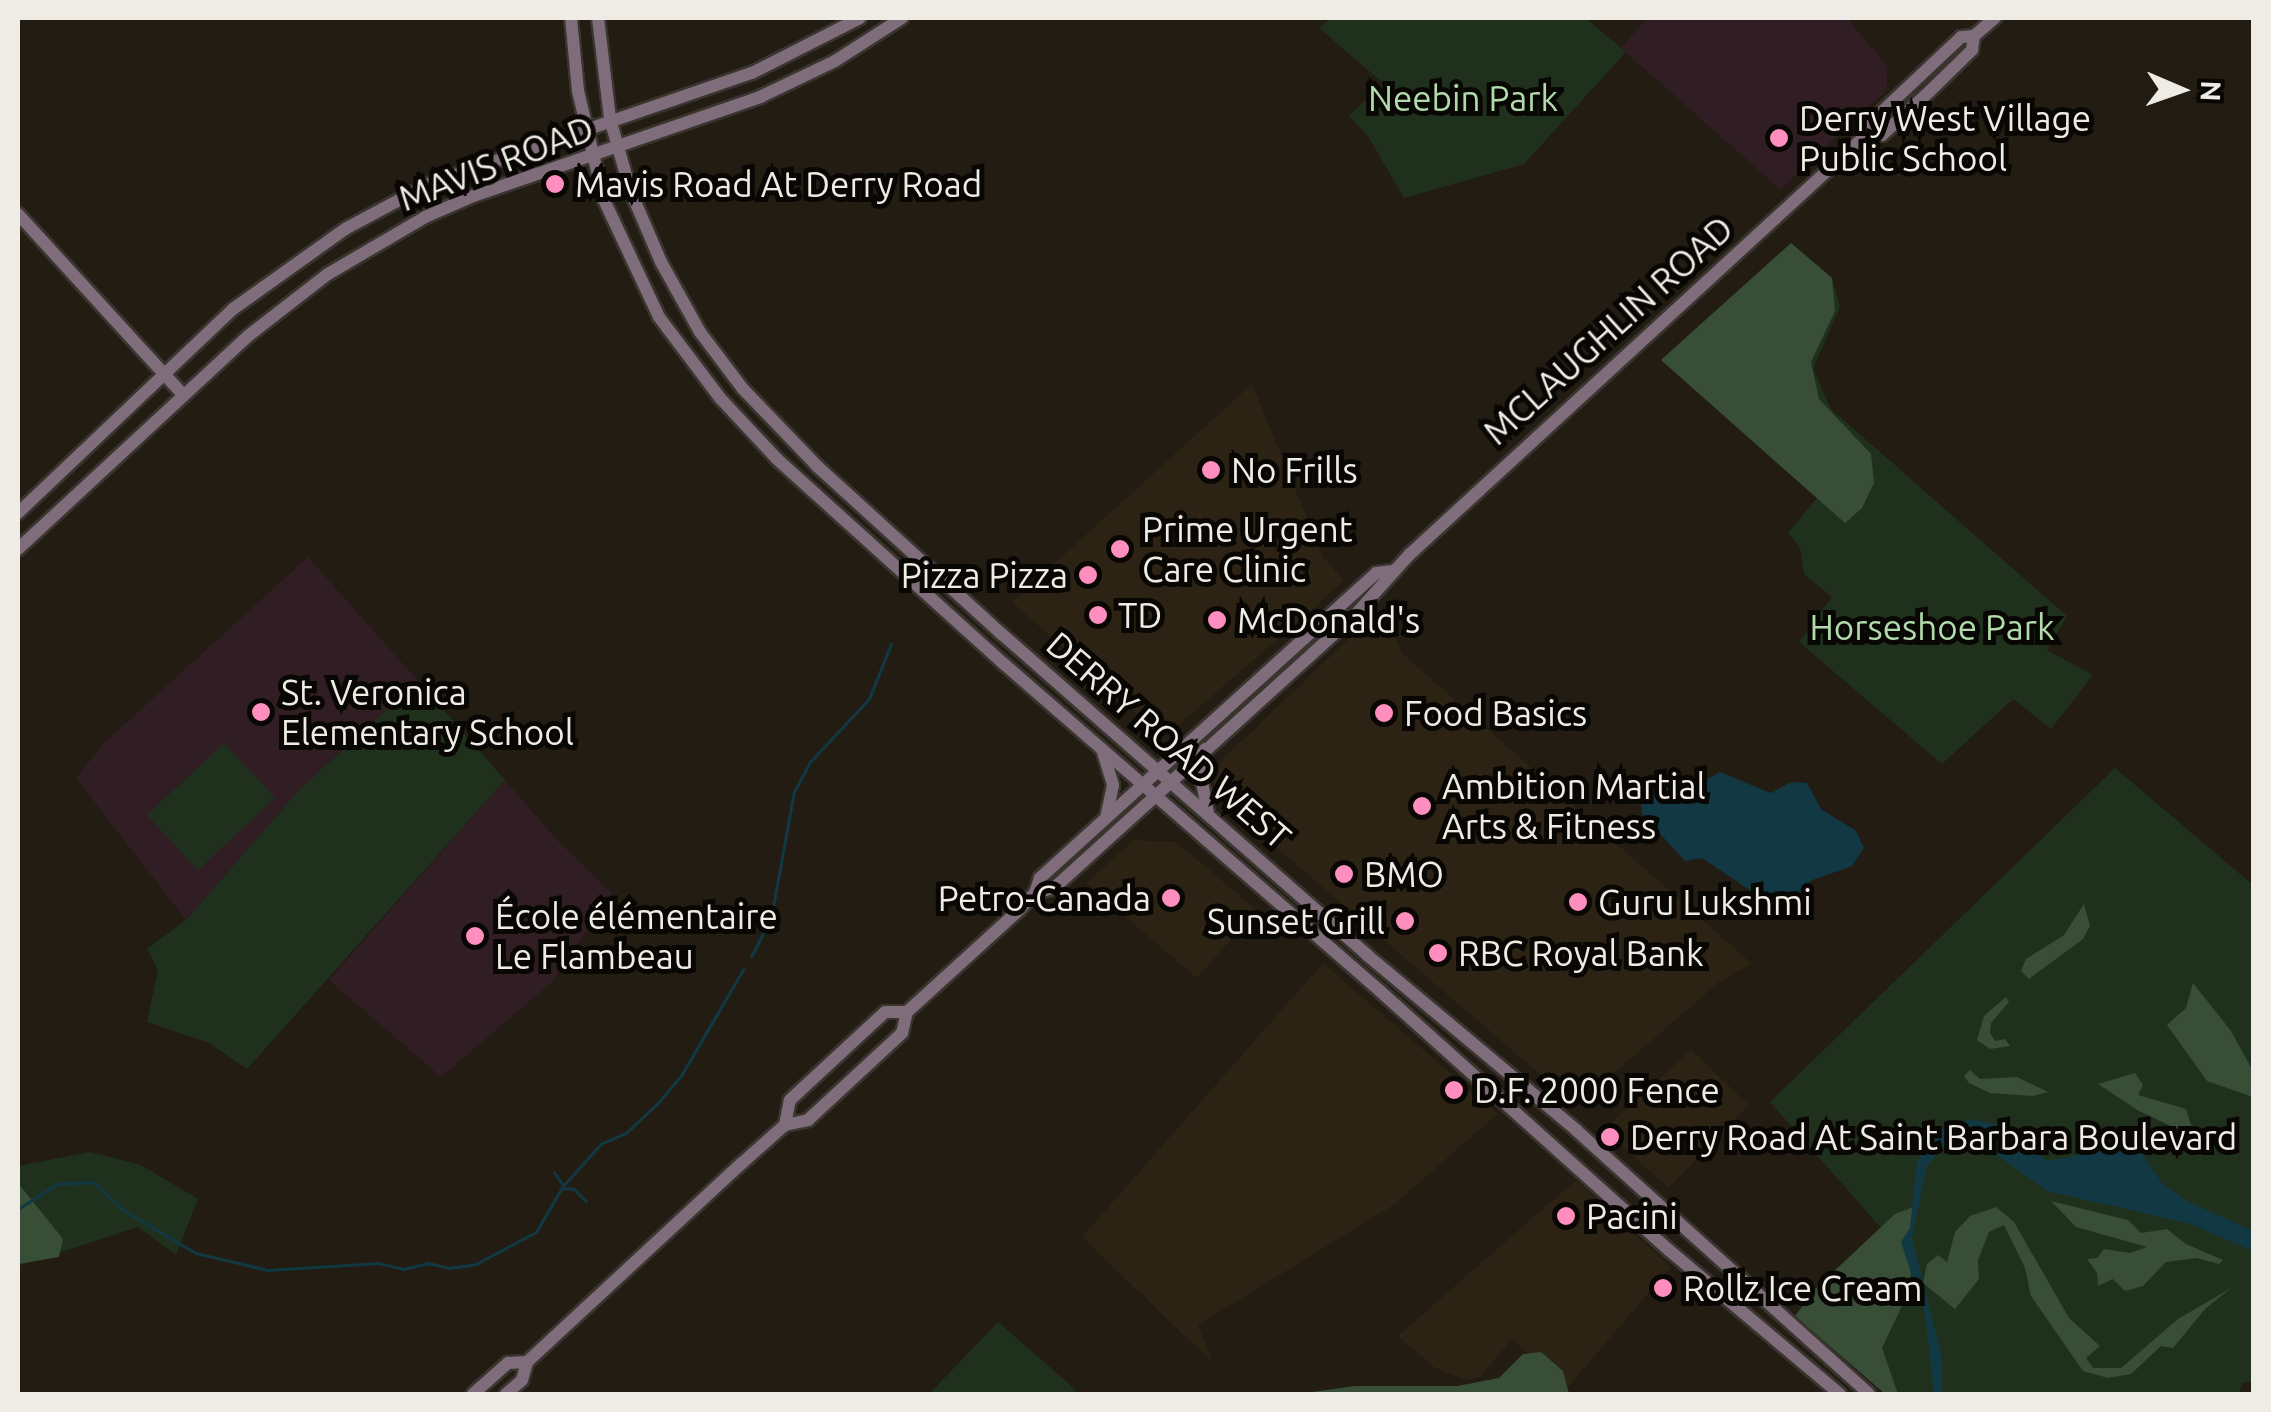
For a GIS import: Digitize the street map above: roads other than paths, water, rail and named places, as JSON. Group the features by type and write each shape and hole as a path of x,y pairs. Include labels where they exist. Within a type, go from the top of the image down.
{"main road":[{"name":"DERRY ROAD WEST","path":"572,18 586,127 604,200 637,277 658,317 720,398 776,459 1670,1251 1840,1394"},
{"name":"DERRY ROAD WEST","path":"598,18 610,119 618,148 661,262 724,367 817,466 1004,635 1368,955 1576,1130 1869,1394"},
{"name":"MAVIS ROAD","path":"18,513 233,310 345,229 429,184 752,72 860,18"},
{"name":"MAVIS ROAD","path":"18,548 248,336 328,274 425,218 795,81 902,18"},
{"name":"MCLAUGHLIN ROAD","path":"506,1394 522,1380 527,1362 786,1125 808,1120 902,1033 907,1012 1035,894 1054,888 1363,607 1387,584 1392,572 1866,136 1873,120 1961,37 1974,36 1995,18"},
{"path":"18,214 184,396"},
{"name":"MCLAUGHLIN ROAD","path":"1035,894 1040,878 1143,784 1376,574 1392,572"},
{"path":"973,636 997,639 1004,635"},
{"path":"1102,747 1114,784 1105,819"},
{"path":"1205,749 1200,778 1208,812"},
{"name":"MCLAUGHLIN ROAD","path":"786,1125 790,1100 885,1012 907,1012"},
{"name":"MCLAUGHLIN ROAD","path":"472,1394 508,1362 527,1362"}],"water":[{"path":"1720,772 1771,793 1791,782 1807,783 1821,809 1856,831 1864,848 1852,866 1810,881 1787,907 1772,905 1702,858 1685,861 1642,814 1639,787 1647,780 1690,788"},
{"path":"1970,1119 2001,1125 2048,1161 2128,1145 2143,1155 2161,1182 2187,1201 2253,1231 2253,1251 2191,1224 2047,1191 1981,1144 1951,1139 1927,1166 1912,1238 1942,1358 1942,1394 1934,1394 1925,1315 1901,1242 1910,1228 1917,1160 1942,1129"}],"waterway":[{"path":"751,957 771,918 794,792 810,762 869,699 891,644"},
{"path":"18,1209 57,1184 93,1182 125,1211 196,1253 268,1270 379,1263 403,1269 428,1263 449,1268 476,1264 536,1232 563,1186 601,1144 626,1133 658,1103 682,1074 743,970"},
{"path":"1932,1121 1935,1139"},
{"path":"554,1172 562,1183"},
{"path":"562,1188 574,1189 586,1201"},
{"path":"1933,1356 1935,1394"}],"place":[{"name":"Derry West Village Public School","path":"1779,138"},
{"name":"Mavis Road At Derry Road","path":"555,184"},
{"name":"No Frills","path":"1211,470"},
{"name":"Prime Urgent Care Clinic","path":"1120,549"},
{"name":"Pizza Pizza","path":"1088,575"},
{"name":"TD","path":"1098,615"},
{"name":"McDonald's","path":"1217,620"},
{"name":"St. Veronica Elementary School","path":"261,712"},
{"name":"Food Basics","path":"1384,713"},
{"name":"Ambition Martial Arts & Fitness","path":"1422,806"},
{"name":"BMO","path":"1344,874"},
{"name":"Petro-Canada","path":"1171,898"},
{"name":"Guru Lukshmi","path":"1578,902"},
{"name":"Sunset Grill","path":"1405,921"},
{"name":"École élémentaire Le Flambeau","path":"475,936"},
{"name":"RBC Royal Bank","path":"1438,953"},
{"name":"D.F. 2000 Fence","path":"1454,1090"},
{"name":"Derry Road At Saint Barbara Boulevard","path":"1610,1137"},
{"name":"Pacini","path":"1566,1216"},
{"name":"Rollz Ice Cream","path":"1663,1288"}],"park label":[{"name":"Neebin Park","path":"1463,98"},
{"name":"Horseshoe Park","path":"1932,627"}]}
